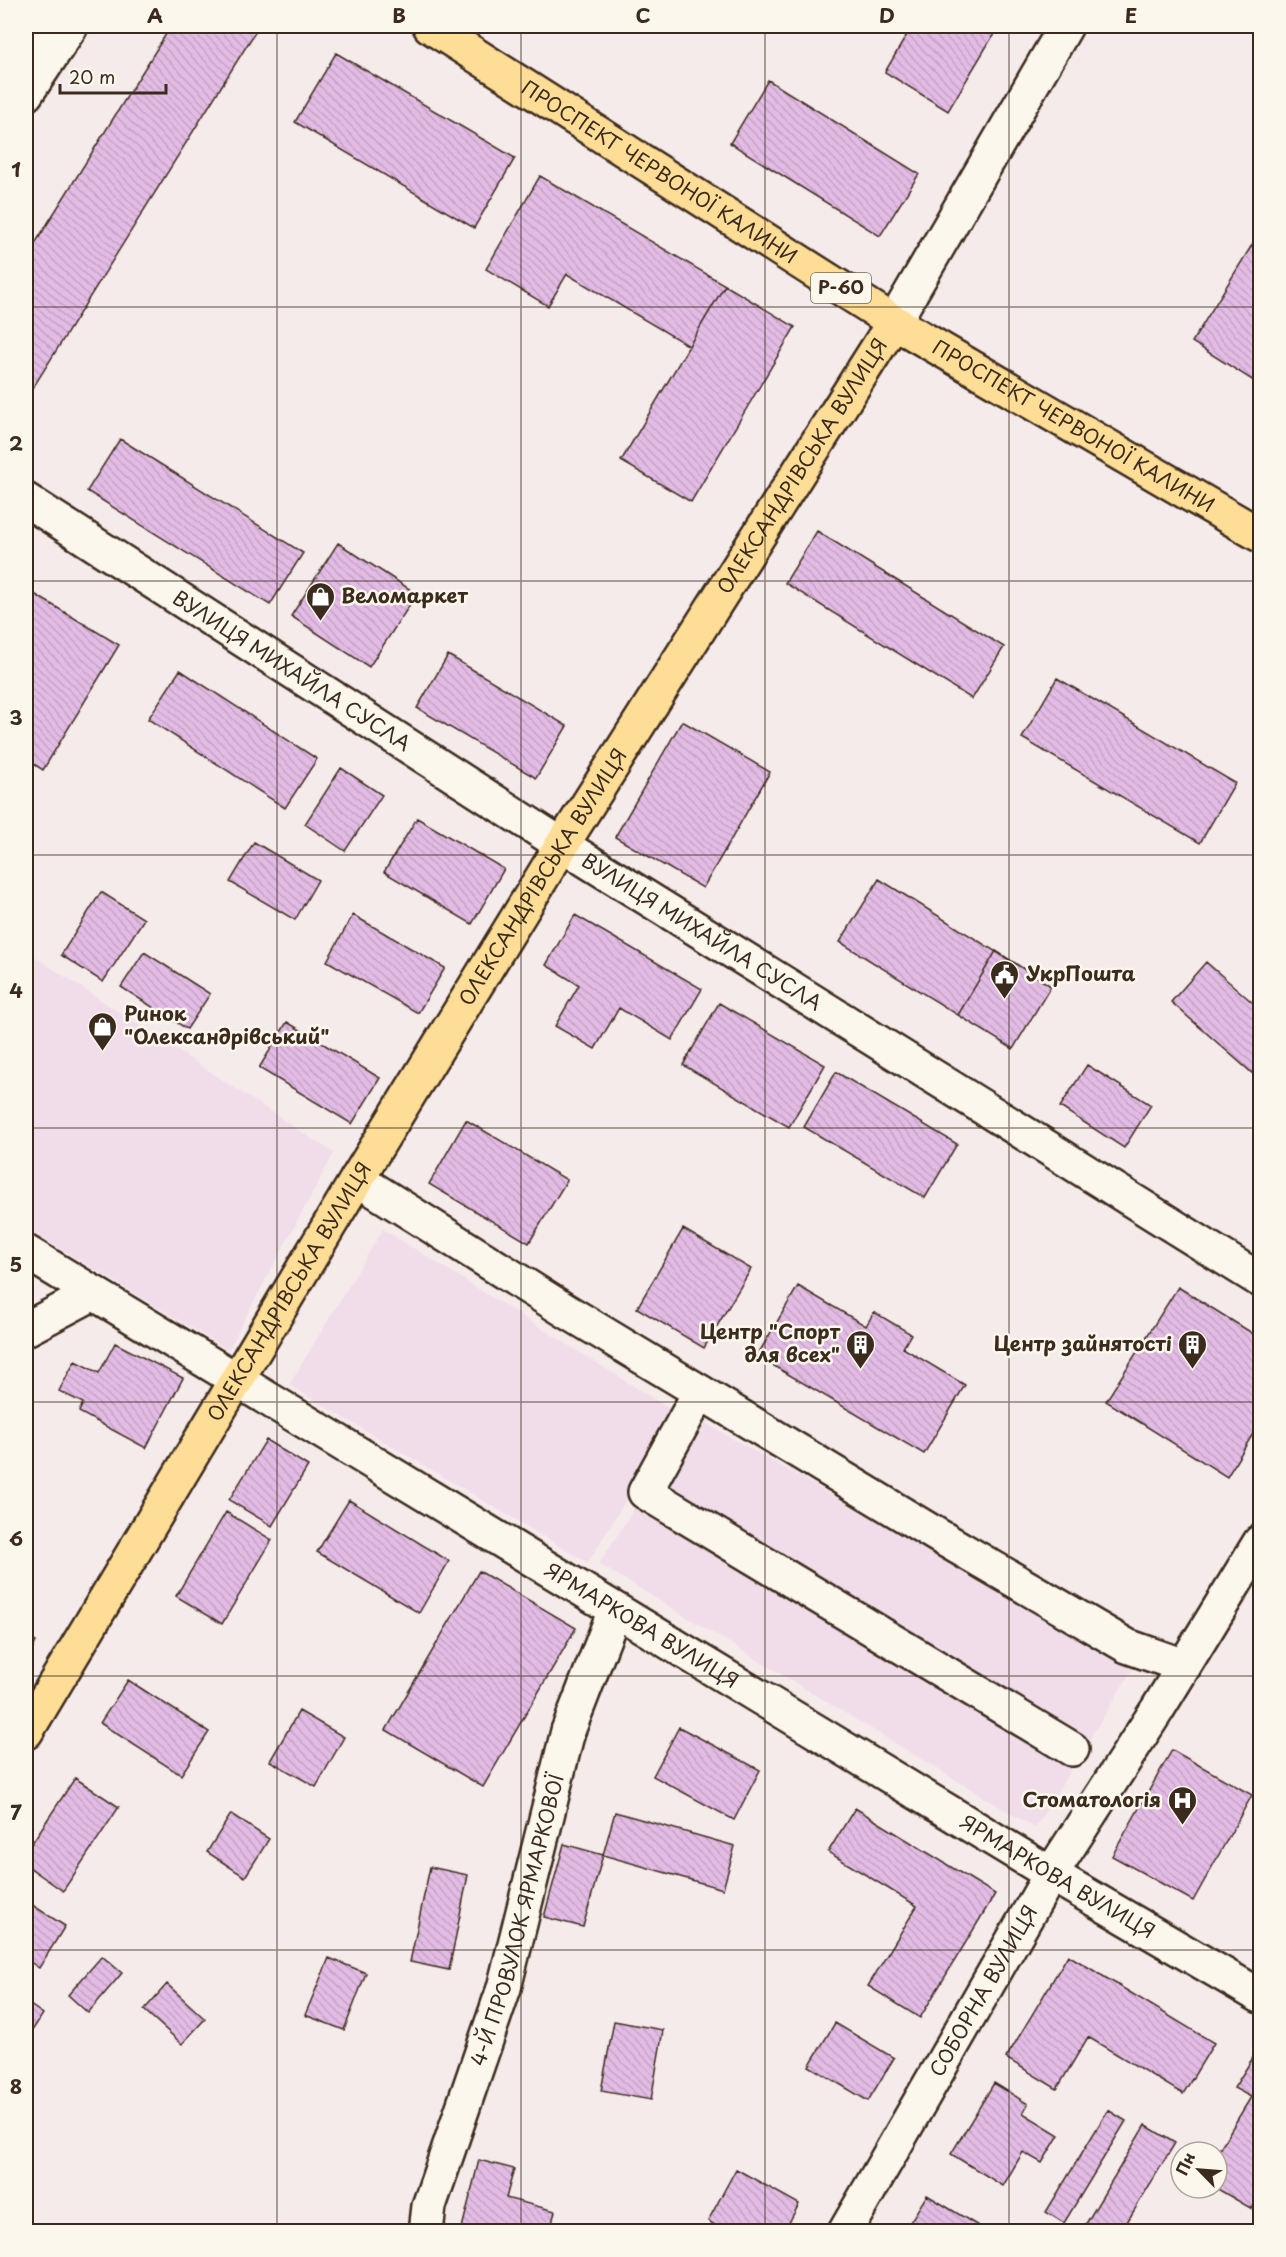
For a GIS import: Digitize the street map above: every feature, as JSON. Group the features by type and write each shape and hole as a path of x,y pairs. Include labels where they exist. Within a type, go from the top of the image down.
{"main road":[{"name":"ПРОСПЕКТ ЧЕРВОНОЇ КАЛИНИ","path":"430,26 894,322 1260,535"},
{"name":"ОЛЕКСАНДРІВСЬКА ВУЛИЦЯ","path":"26,1732 357,1179 562,845 894,322"}],"street":[{"path":"30,26 34,81"},
{"path":"34,81 71,26"},
{"name":"ОЛЕКСАНДРІВСЬКА ВУЛИЦЯ","path":"894,322 1066,26"},
{"name":"ВУЛИЦЯ МИХАЙЛА СУСЛА","path":"26,500 562,845 1260,1280"},
{"path":"357,1179 563,1309 937,1534 1128,1646 1184,1666"},
{"name":"ЯРМАРКОВА ВУЛИЦЯ","path":"26,1252 1051,1874 1260,1996"},
{"path":"26,1329 94,1293"},
{"path":"700,1392 645,1491 1072,1749"},
{"name":"СОБОРНА ВУЛИЦЯ","path":"845,2232 1051,1874 1260,1542"},
{"name":"4-Й ПРОВУЛОК ЯРМАРКОВОЇ","path":"426,2232 429,2206 504,1988 568,1731 615,1610"}],"shaded area":[{"name":"Ринок \"Олександрівський\"","path":"26,951 334,1153 228,1350 26,1228"},
{"path":"383,1229 678,1414 588,1563 289,1385"},
{"path":"693,1416 1134,1667 1035,1828 599,1564"}],"building":[{"path":"171,26 259,26 26,399 26,258"},
{"path":"912,26 991,26 997,29 948,111 885,72"},
{"path":"336,53 515,158 474,228 295,122"},
{"path":"768,80 919,174 880,236 730,143"},
{"path":"540,176 725,285 689,346 567,274 548,306 486,269"},
{"path":"1260,232 1260,385 1192,342"},
{"path":"725,285 795,327 691,502 621,461"},
{"path":"120,439 303,553 270,605 87,491"},
{"path":"817,531 1004,647 972,699 785,583"},
{"path":"338,543 417,594 369,667 291,616"},
{"path":"26,589 119,645 43,770 26,759"},
{"path":"448,655 567,726 536,778 417,708"},
{"path":"180,670 317,759 285,808 148,719"},
{"path":"1057,678 1235,783 1200,843 1022,738"},
{"path":"682,721 770,772 703,888 615,837"},
{"path":"341,768 382,795 345,851 305,824"},
{"path":"417,818 504,869 472,924 384,872"},
{"path":"254,842 318,880 295,920 230,882"},
{"path":"879,879 1051,986 1013,1049 840,942"},
{"path":"101,892 144,919 103,982 61,955"},
{"path":"353,915 445,968 418,1013 327,961"},
{"path":"575,915 702,989 672,1040 619,1008 595,1049 555,1026 579,985 546,965"},
{"name":"УкрПошта","path":"996,951 1051,986 1013,1049 958,1015"},
{"path":"144,952 210,994 187,1029 121,987"},
{"path":"1206,962 1260,1009 1260,1080 1171,1002"},
{"path":"719,1003 825,1065 789,1127 683,1065"},
{"path":"287,1022 380,1078 352,1124 259,1068"},
{"path":"1087,1065 1151,1105 1124,1148 1060,1107"},
{"path":"836,1072 957,1144 925,1198 804,1127"},
{"path":"466,1120 567,1180 529,1243 429,1184"},
{"path":"683,1229 751,1269 704,1348 637,1308"},
{"name":"Центр \"Спорт для всех\"","path":"798,1286 866,1326 874,1312 911,1334 903,1348 965,1385 924,1454 757,1356"},
{"name":"Центр зайнятості","path":"1178,1287 1260,1338 1260,1422 1227,1477 1106,1401"},
{"path":"115,1343 183,1378 146,1448 79,1412 83,1403 59,1391 75,1361 99,1373"},
{"path":"266,1440 308,1466 272,1526 229,1500"},
{"path":"349,1500 449,1561 419,1613 317,1552"},
{"path":"226,1512 272,1540 222,1624 176,1596"},
{"path":"479,1571 576,1628 483,1787 386,1730"},
{"path":"26,1636 36,1642 26,1661"},
{"path":"128,1680 209,1732 181,1775 100,1723"},
{"path":"299,1711 344,1737 316,1787 270,1761"},
{"path":"679,1727 760,1770 734,1820 653,1776"},
{"name":"Стоматологія","path":"1172,1750 1252,1795 1193,1901 1112,1856"},
{"path":"75,1778 119,1807 63,1891 26,1865 26,1852"},
{"path":"855,1808 995,1894 920,2018 868,1986 917,1906 828,1852"},
{"path":"615,1812 735,1846 723,1889 603,1855"},
{"path":"231,1814 269,1839 245,1877 207,1852"},
{"path":"564,1844 603,1855 583,1927 544,1917"},
{"path":"430,1867 468,1875 449,1970 410,1962"},
{"path":"26,1901 65,1926 39,1968 26,1959"},
{"path":"1068,1955 1214,2043 1183,2094 1088,2037 1057,2089 1006,2058"},
{"path":"102,1956 122,1973 88,2013 68,1995"},
{"path":"329,1958 366,1973 344,2030 305,2015"},
{"path":"167,1984 205,2019 182,2044 144,2010"},
{"path":"26,2002 43,2014 26,2040"},
{"path":"614,2021 663,2030 651,2100 601,2091"},
{"path":"835,2023 894,2058 868,2101 809,2066"},
{"path":"1259,2048 1260,2195 1252,2209 1229,2196 1229,2140 1225,2140 1251,2097 1234,2088"},
{"path":"994,2083 1028,2104 1023,2113 1059,2135 1042,2163 1023,2152 1003,2186 951,2154"},
{"path":"1108,2110 1126,2121 1064,2223 1046,2212"},
{"path":"1145,2125 1170,2140 1169,2153 1121,2232 1081,2232"},
{"path":"479,2160 514,2169 506,2198 555,2211 550,2232 461,2232"},
{"path":"736,2169 799,2204 784,2232 727,2232 708,2221"},
{"path":"927,2195 980,2227 977,2232 914,2232 907,2227"}],"place":[{"name":"Веломаркет","path":"320,622"},
{"name":"УкрПошта","path":"1005,1000"},
{"name":"Ринок \"Олександрівський\"","path":"103,1052"},
{"name":"Центр \"Спорт для всех\"","path":"861,1370"},
{"name":"Центр зайнятості","path":"1193,1370"},
{"name":"Стоматологія","path":"1182,1826"}]}
